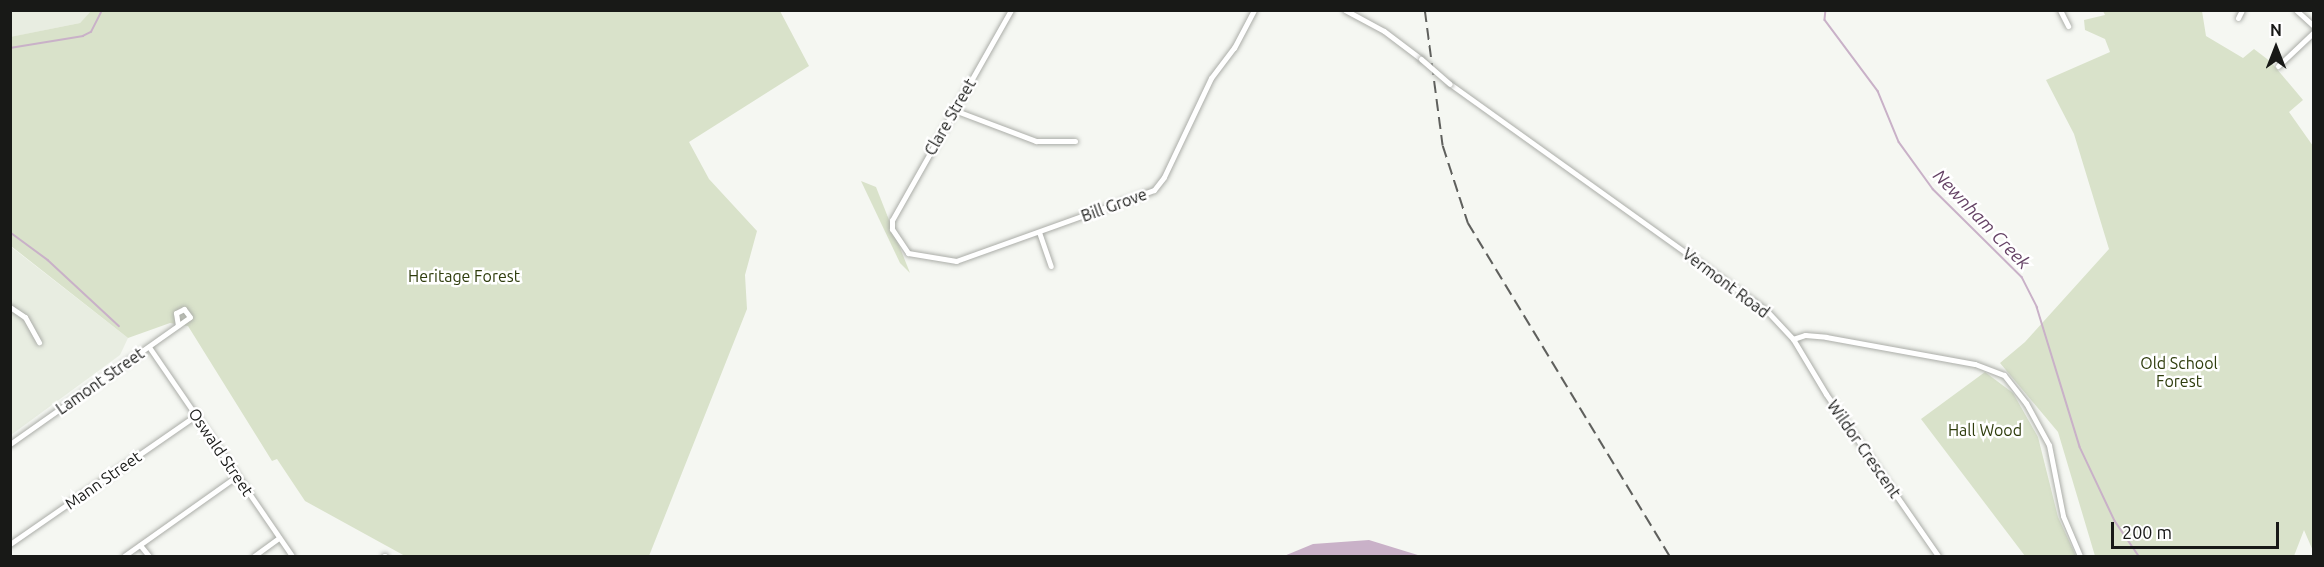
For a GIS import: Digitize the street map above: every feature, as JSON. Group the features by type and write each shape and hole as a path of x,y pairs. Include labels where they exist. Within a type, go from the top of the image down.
{"street":[{"name":"Clare Street","path":"891,225 1011,10"},
{"name":"Bill Grove","path":"891,225 906,252 950,260 1039,232 1146,194 1160,184 1211,78 1234,48 1254,10"},
{"name":"Vermont Road","path":"1345,10 1384,31 1549,158 1752,298 1793,339"},
{"path":"2060,10 2068,26"},
{"path":"2238,18 2242,10"},
{"path":"2296,10 2313,26"},
{"path":"2278,66 2313,32"},
{"path":"954,110 1035,141 1075,141"},
{"path":"1039,232 1051,266"},
{"path":"10,307 25,317 39,342"},
{"name":"Lamont Street","path":"10,444 149,347 178,326 190,317 184,309 180,310 174,321 178,326"},
{"path":"1793,339 1805,335 1826,337 1975,364 2004,375 2026,403 2049,445 2063,516 2080,556"},
{"name":"Wildor Crescent","path":"1793,339 1826,394 1938,556"},
{"name":"Oswald Street","path":"149,347 292,556"},
{"name":"Mann Street","path":"10,544 196,415"},
{"path":"124,556 237,476"},
{"path":"254,556 279,538"},
{"path":"140,545 149,556"}],"shaded area":[{"path":"11,11 92,11 80,23 11,37"},
{"path":"10,246 128,338 120,355 11,435"},
{"path":"1369,540 1421,556 1284,556 1313,544"}],"green space":[{"name":"Heritage Forest","path":"92,10 780,11 809,66 689,142 709,179 757,231 745,275 747,309 649,556 405,556 305,501 277,459 272,461 188,326 170,323 128,338 11,246 10,37 80,23"},
{"name":"Old School Forest","path":"2103,11 2202,11 2206,36 2243,58 2254,49 2271,62 2303,100 2289,112 2313,146 2313,551 2304,530 2294,556 2095,556 2058,432 2000,363 2025,342 2109,249 2074,134 2046,80 2110,52 2105,39 2085,30 2084,20 2105,15"},
{"path":"861,181 876,187 910,273 900,263"},
{"name":"Hall Wood","path":"1985,372 2013,393 2038,437 2058,517 2076,556 2025,556 1921,419"}],"waterway":[{"path":"10,48 83,36 91,32 102,10"},
{"name":"Newnham Creek","path":"1826,10 1825,20 1878,91 1899,142 1933,189 2022,277 2037,307 2080,447 2115,521 2139,556"},
{"path":"10,232 48,260 119,326"}],"railway":[{"path":"1425,10 1443,146 1468,223 1670,556"}]}
